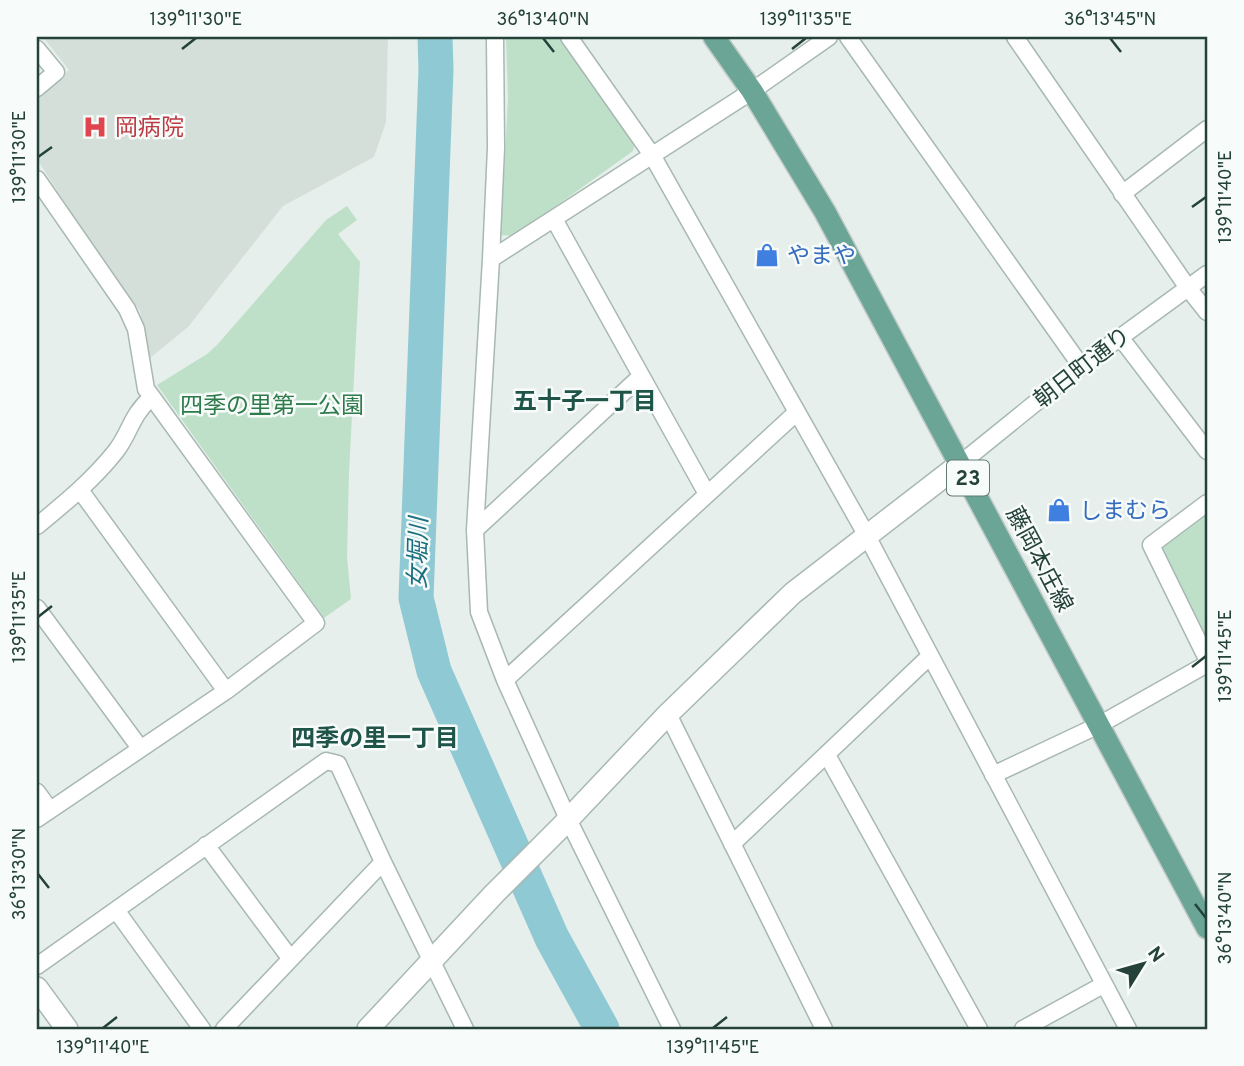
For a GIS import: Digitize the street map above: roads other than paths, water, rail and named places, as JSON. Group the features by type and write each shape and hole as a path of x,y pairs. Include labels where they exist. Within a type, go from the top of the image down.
{"main road":[{"name":"藤岡本庄線","path":"714,37 751,91 825,212 1207,928"}],"street":[{"path":"495,37 496,148 475,530 479,612 565,823 671,1029"},
{"path":"569,37 652,155 867,536 1128,1029"},
{"path":"491,259 751,91 829,37"},
{"path":"848,37 1081,366"},
{"path":"1015,37 1122,194 1207,312"},
{"path":"37,49 56,72 37,88"},
{"path":"1122,194 1207,129"},
{"path":"37,179 127,309 136,329 149,393 316,622 226,691 43,815 37,792"},
{"path":"554,219 707,494"},
{"name":"朝日町通り","path":"960,464 1081,366 1207,274"},
{"path":"1120,337 1207,451"},
{"path":"475,530 642,376"},
{"path":"37,526 80,490 117,449 149,393"},
{"path":"505,680 797,412"},
{"path":"368,1029 668,714 793,593 960,464"},
{"path":"80,490 226,691"},
{"path":"993,775 1099,725 1207,662 1151,545 1207,503"},
{"path":"37,608 140,748"},
{"path":"732,844 930,656"},
{"path":"668,714 824,1029"},
{"path":"827,755 979,1029"},
{"path":"37,966 326,761 338,764 465,1029"},
{"path":"206,845 290,958"},
{"path":"224,1029 383,862"},
{"path":"116,910 202,1029"},
{"path":"1023,1029 1103,985"},
{"path":"37,988 66,1029"}],"waterway":[{"name":"女堀川","path":"435,37 436,70 416,598 434,671 552,938 602,1029"}],"place":[{"name":"岡病院","path":"95,127"},
{"name":"やまや","path":"767,255"},
{"name":"しまむら","path":"1059,510"}],"district":[{"name":"五十子一丁目","path":"585,401"},
{"name":"四季の里一丁目","path":"375,738"}],"park label":[{"name":"四季の里第一公園","path":"272,405"}]}
